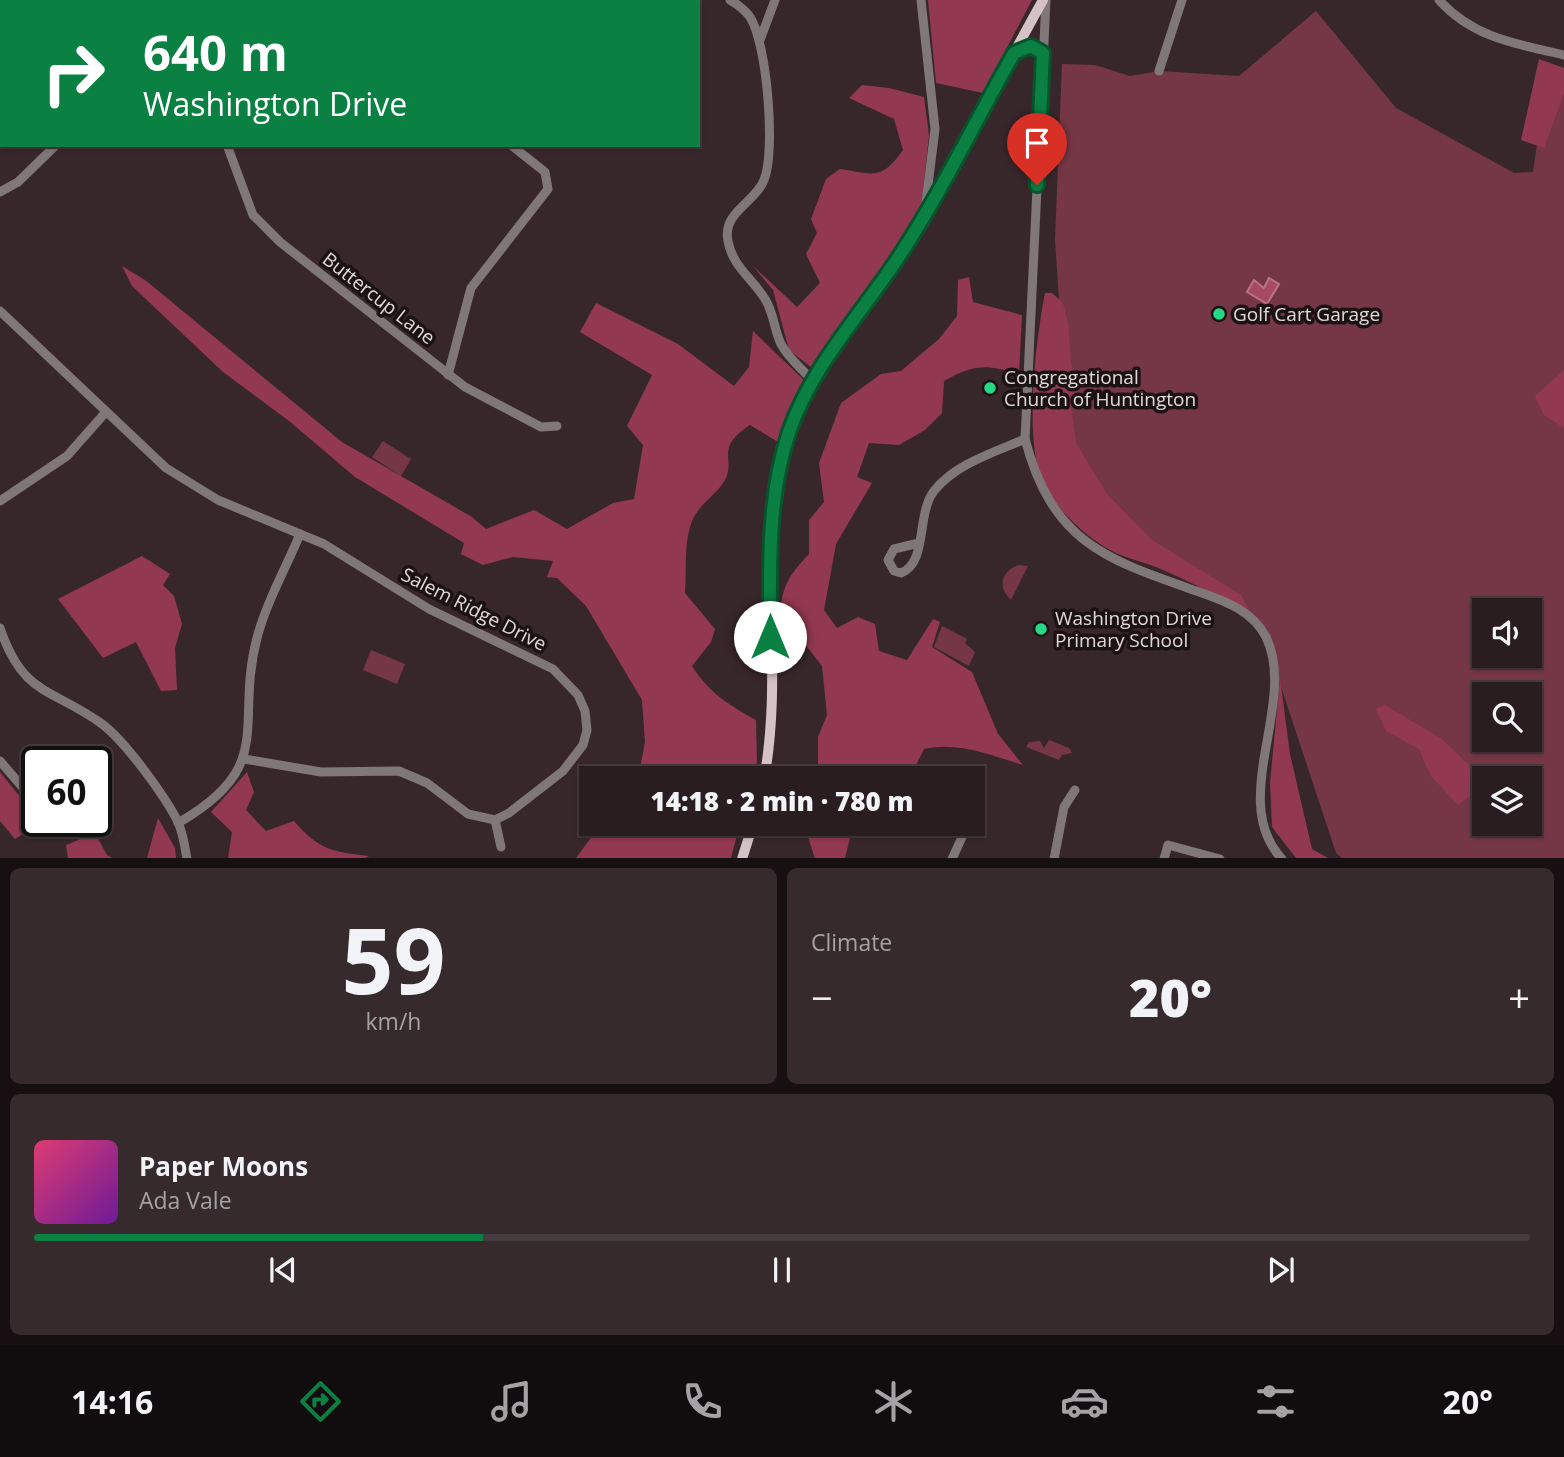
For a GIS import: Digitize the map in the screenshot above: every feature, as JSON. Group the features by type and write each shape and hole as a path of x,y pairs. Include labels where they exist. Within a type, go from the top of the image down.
{"main road":[{"path":"765,766 771,690 773,515 789,434 813,380 897,259 1044,0"},
{"path":"1014,53 1031,46 1043,53"},
{"path":"742,858 749,836"}],"street":[{"path":"730,0 750,16 760,40 770,110 768,164 759,189 733,216 728,227 727,241 737,265 766,301 780,343 813,380"},
{"path":"760,40 775,0"},
{"path":"920,0 935,129 925,211"},
{"path":"1044,0 1025,439 1040,485 1054,509 1091,548 1132,567 1221,600 1242,610 1257,622 1275,663 1261,796 1263,822 1277,856"},
{"path":"1159,71 1182,0"},
{"path":"1439,0 1454,16 1478,32 1564,55"},
{"path":"0,191 19,182 54,147"},
{"name":"Buttercup Lane","path":"229,147 245,199 264,228 448,375 541,427 556,426"},
{"path":"448,375 471,288 548,189 545,172 514,147"},
{"name":"Salem Ridge Drive","path":"0,311 105,413 166,468 192,486 346,556 384,584 429,609 553,669 578,695 587,730 575,759 509,813 495,820"},
{"path":"0,501 67,456 105,413"},
{"path":"919,543 926,503 945,478 1025,439"},
{"path":"178,823 214,799 244,759 258,636 300,534"},
{"path":"0,628 22,671 33,685 114,733 178,823 187,858"},
{"path":"244,759 331,773 399,771 427,783 455,808 495,820 501,847"},
{"path":"0,761 21,785"},
{"path":"1054,858 1064,807 1075,790"},
{"path":"952,858 963,836"},
{"path":"1164,858 1168,845 1216,858"}],"shaded area":[{"path":"928,0 1032,0 983,93 936,83"},
{"path":"1316,11 1396,108 1514,173 1533,172 1545,88 1564,87 1564,858 1342,858 1336,853 1259,620 1140,538 1069,454 1055,239 1062,64 1095,65 1130,76 1159,71 1239,76"},
{"path":"1539,59 1564,68 1564,93 1544,148 1521,140"},
{"path":"862,85 889,88 924,97 929,135 921,209 887,263 812,368 789,350 773,290 752,265 797,307 820,283 806,254 817,233 811,219 826,179 840,169 869,173 882,171 889,167 903,150 894,119 849,98"},
{"path":"122,266 145,280 342,442 472,517 486,529 534,510 567,529 613,503 634,499 643,445 627,426 652,375 580,332 596,303 678,344 734,386 749,367 753,331 807,383 778,442 750,425 732,440 725,480 697,512 691,525 687,544 685,593 715,629 711,642 692,666 720,697 756,720 756,766 640,766 645,742 642,700 586,606 557,578 547,577 553,561 513,557 483,565 461,554 464,543 355,477 289,421 223,372 132,286"},
{"path":"969,277 973,302 1022,315 1019,374 998,368 980,367 954,375 944,381 942,413 925,430 899,445 869,443 857,477 872,483 836,544 824,610 837,628 858,617 875,624 879,651 907,660 933,619 940,622 932,647 972,672 998,734 1023,765 974,750 936,747 924,749 916,766 818,766 818,737 827,715 822,666 804,643 778,634 784,590 792,574 809,554 809,520 824,502 819,463 841,403 881,374 901,371 939,339 957,316 958,280"},
{"path":"1269,278 1279,284 1267,304 1247,292 1254,280 1264,288"},
{"path":"1045,293 1052,293 1063,303 1068,323 1071,363 1077,385 1071,406 1076,443 1107,494 1152,540 1241,595 1250,612 1152,565 1105,547 1068,517 1048,491 1037,464 1033,425 1036,355"},
{"path":"1564,370 1564,428 1544,415 1535,396"},
{"path":"383,441 411,459 401,476 372,457"},
{"path":"142,556 170,574 163,585 174,596 182,624 175,648 177,690 161,691 136,642 103,658 58,599"},
{"path":"1018,565 1028,566 1011,600 1004,590 1003,580 1012,568"},
{"path":"942,626 967,639 965,643 975,652 969,666 934,647"},
{"path":"371,650 405,664 397,684 363,670"},
{"path":"1280,678 1290,754 1312,849 1328,858 1296,858 1272,827 1270,783"},
{"path":"1385,705 1442,739 1469,765 1472,794 1458,805 1431,776 1419,749 1386,731 1376,709"},
{"path":"1049,740 1069,748 1072,753 1062,755 1059,760 1026,747 1029,742 1040,741 1044,748"},
{"path":"0,772 21,798 21,835 15,839 0,821"},
{"path":"247,772 254,792 246,810 266,831 294,821 311,838 327,848 369,856 228,858 232,832 211,812"},
{"path":"158,818 175,848 176,858 147,858"},
{"path":"592,836 737,836 731,858 576,858"},
{"path":"808,836 852,836 845,858 815,858"},
{"path":"85,837 97,837 107,855 112,858 68,858 66,845"}],"place":[{"name":"Golf Cart Garage","path":"1219,314"},
{"name":"Congregational Church of Huntington","path":"990,388"},
{"name":"Washington Drive Primary School","path":"1041,629"}],"route":[{"path":"770,637 773,515 782,459 796,412 813,380 897,259 1014,53 1031,46 1043,53 1037,185"}]}
